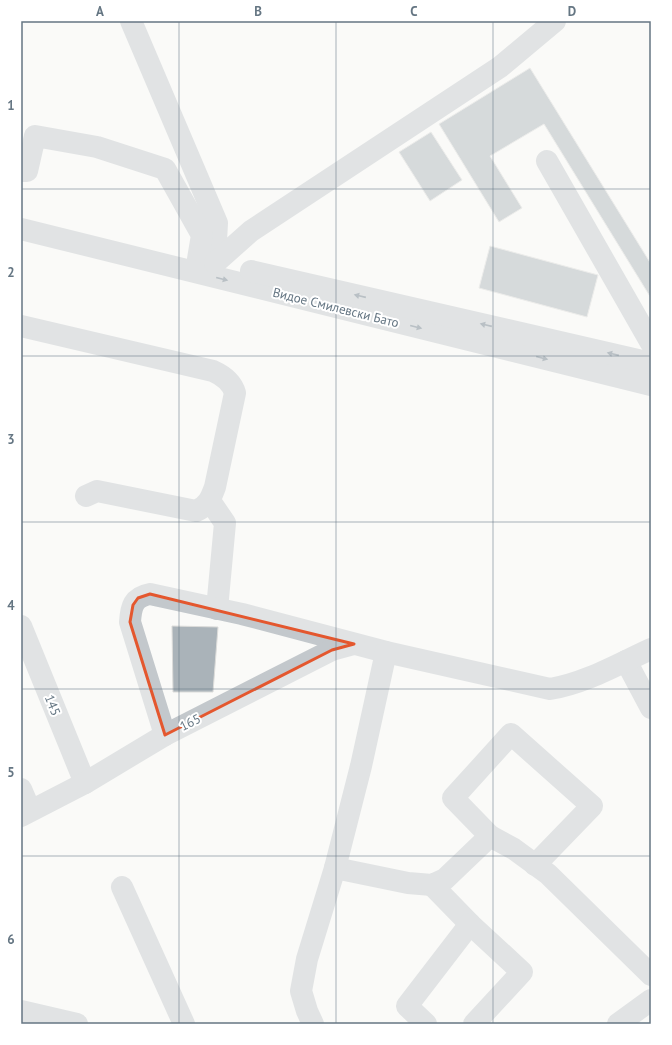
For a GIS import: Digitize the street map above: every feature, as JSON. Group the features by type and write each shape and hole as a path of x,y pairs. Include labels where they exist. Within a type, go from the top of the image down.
{"street":[{"path":"131,21 217,223 206,261"},
{"path":"206,261 500,67 555,21"},
{"path":"21,171 27,171 35,136 96,147 165,169 202,235 206,261"},
{"path":"547,161 651,343"},
{"name":"Видое Смилевски Бато","path":"21,216 206,261 651,363"},
{"name":"Видое Смилевски Бато","path":"21,229 651,385"},
{"path":"21,326 213,371 223,375 233,386 235,394 215,487 210,501 203,508 196,511 97,491 86,496"},
{"path":"210,501 225,523 217,609"},
{"path":"165,735 130,622 133,605 138,598 150,594 217,609 386,652 550,689 564,687 591,678 651,649"},
{"name":"145","path":"21,626 85,783"},
{"name":"165","path":"21,789 26,813 85,783 165,735 332,650 354,644"},
{"path":"313,1024 301,991 307,959 336,868 361,766 386,652"},
{"path":"626,661 651,708"},
{"path":"535,864 592,806 511,734 453,798 490,836 514,849 548,874 651,975"},
{"path":"336,868 408,883 432,885 445,879 490,836"},
{"path":"432,885 470,924 522,972 474,1024"},
{"path":"122,887 184,1024"},
{"path":"426,1024 407,1006 470,924"},
{"path":"618,1024 651,1000"},
{"path":"21,1011 50,1020 77,1024"}],"highlighted area":[{"path":"150,594 354,644 332,650 165,735 130,622 133,605 138,598"}],"building":[{"path":"530,68 651,264 651,298 544,124 490,156 522,208 499,222 439,124"},
{"path":"431,132 462,180 430,201 399,152"},
{"path":"490,246 598,275 587,317 479,288"},
{"path":"172,626 218,627 213,692 173,692"}]}
